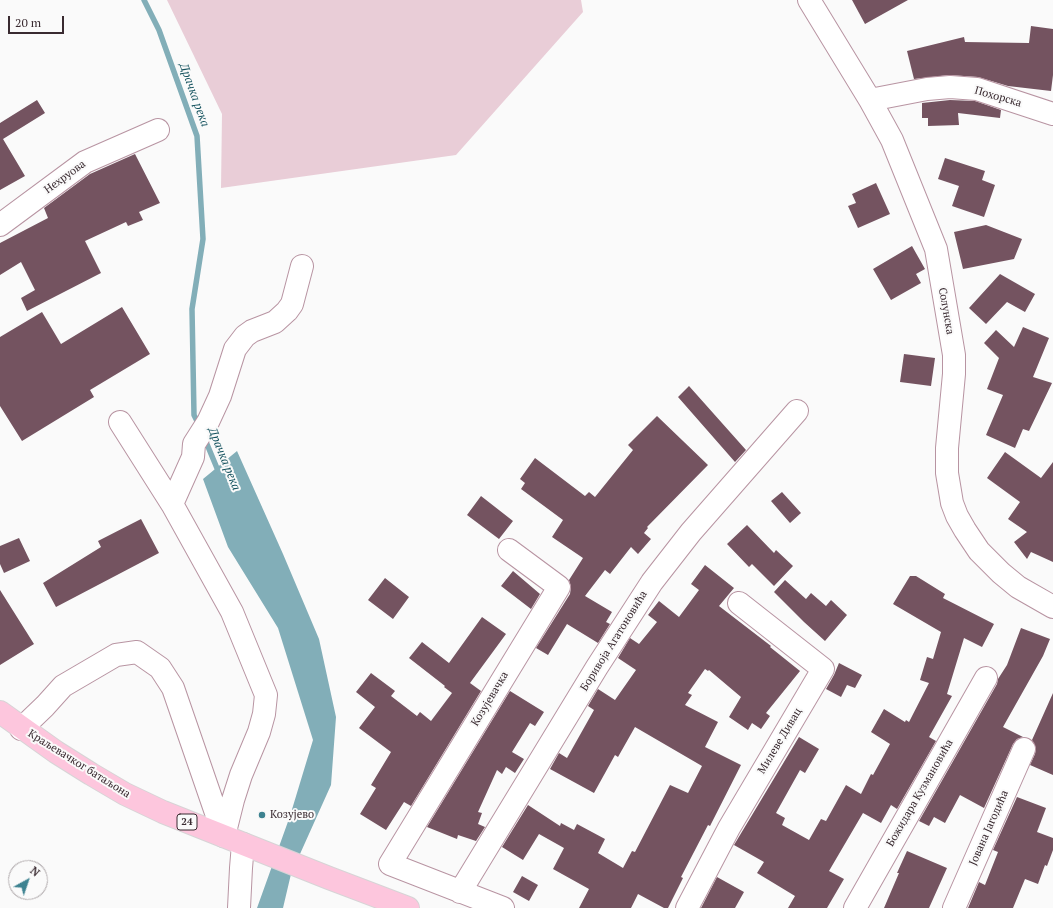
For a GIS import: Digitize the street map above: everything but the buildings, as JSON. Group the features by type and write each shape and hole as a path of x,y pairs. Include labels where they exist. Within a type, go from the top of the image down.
{"main road":[{"name":"Краљевачког батаљона","path":"0,712 22,729 91,774 126,794 163,812 239,842"},
{"name":"24","path":"239,842 408,908"}],"street":[{"name":"Солунска","path":"809,0 870,100 892,140 936,249 954,355 954,374 947,448 947,473 952,503 957,516 979,550 1001,573 1018,587 1053,607"},
{"name":"Похорска","path":"870,100 927,89 950,87 977,89 1053,114"},
{"name":"Нехруова","path":"0,225 85,162 158,130"},
{"path":"172,504 193,457 194,444 208,422 220,396 235,349 239,342 248,333 275,322 287,311 292,304 302,266"},
{"name":"Боривоја Агатоновића","path":"460,892 597,667 652,582 691,532 797,411"},
{"path":"120,422 172,504 232,612 266,695 264,714 259,732 237,788 241,868 239,908"},
{"name":"Козујевачка","path":"460,892 390,864 559,587 509,550"},
{"name":"Милеве Дивац","path":"687,908 729,828 823,669 739,603"},
{"path":"22,729 63,686 116,655 138,652 160,668 173,688 239,842"},
{"name":"Божидара Кузмановића","path":"855,908 986,678"},
{"name":"Јована Јагодића","path":"954,908 1024,749"},
{"path":"460,892 503,908"}],"shaded area":[{"path":"167,0 581,0 583,12 456,155 221,188 222,114"}],"water":[{"path":"237,451 319,639 336,717 331,785 291,874 283,908 257,908 290,816 313,740 278,628 228,547 203,479"}],"waterway":[{"name":"Драчка река","path":"144,0 159,30 197,136 203,239 192,309 194,415 199,425"},
{"name":"Драчка река","path":"204,437 219,473"}],"place":[{"name":"Козујево","path":"262,815"}]}
